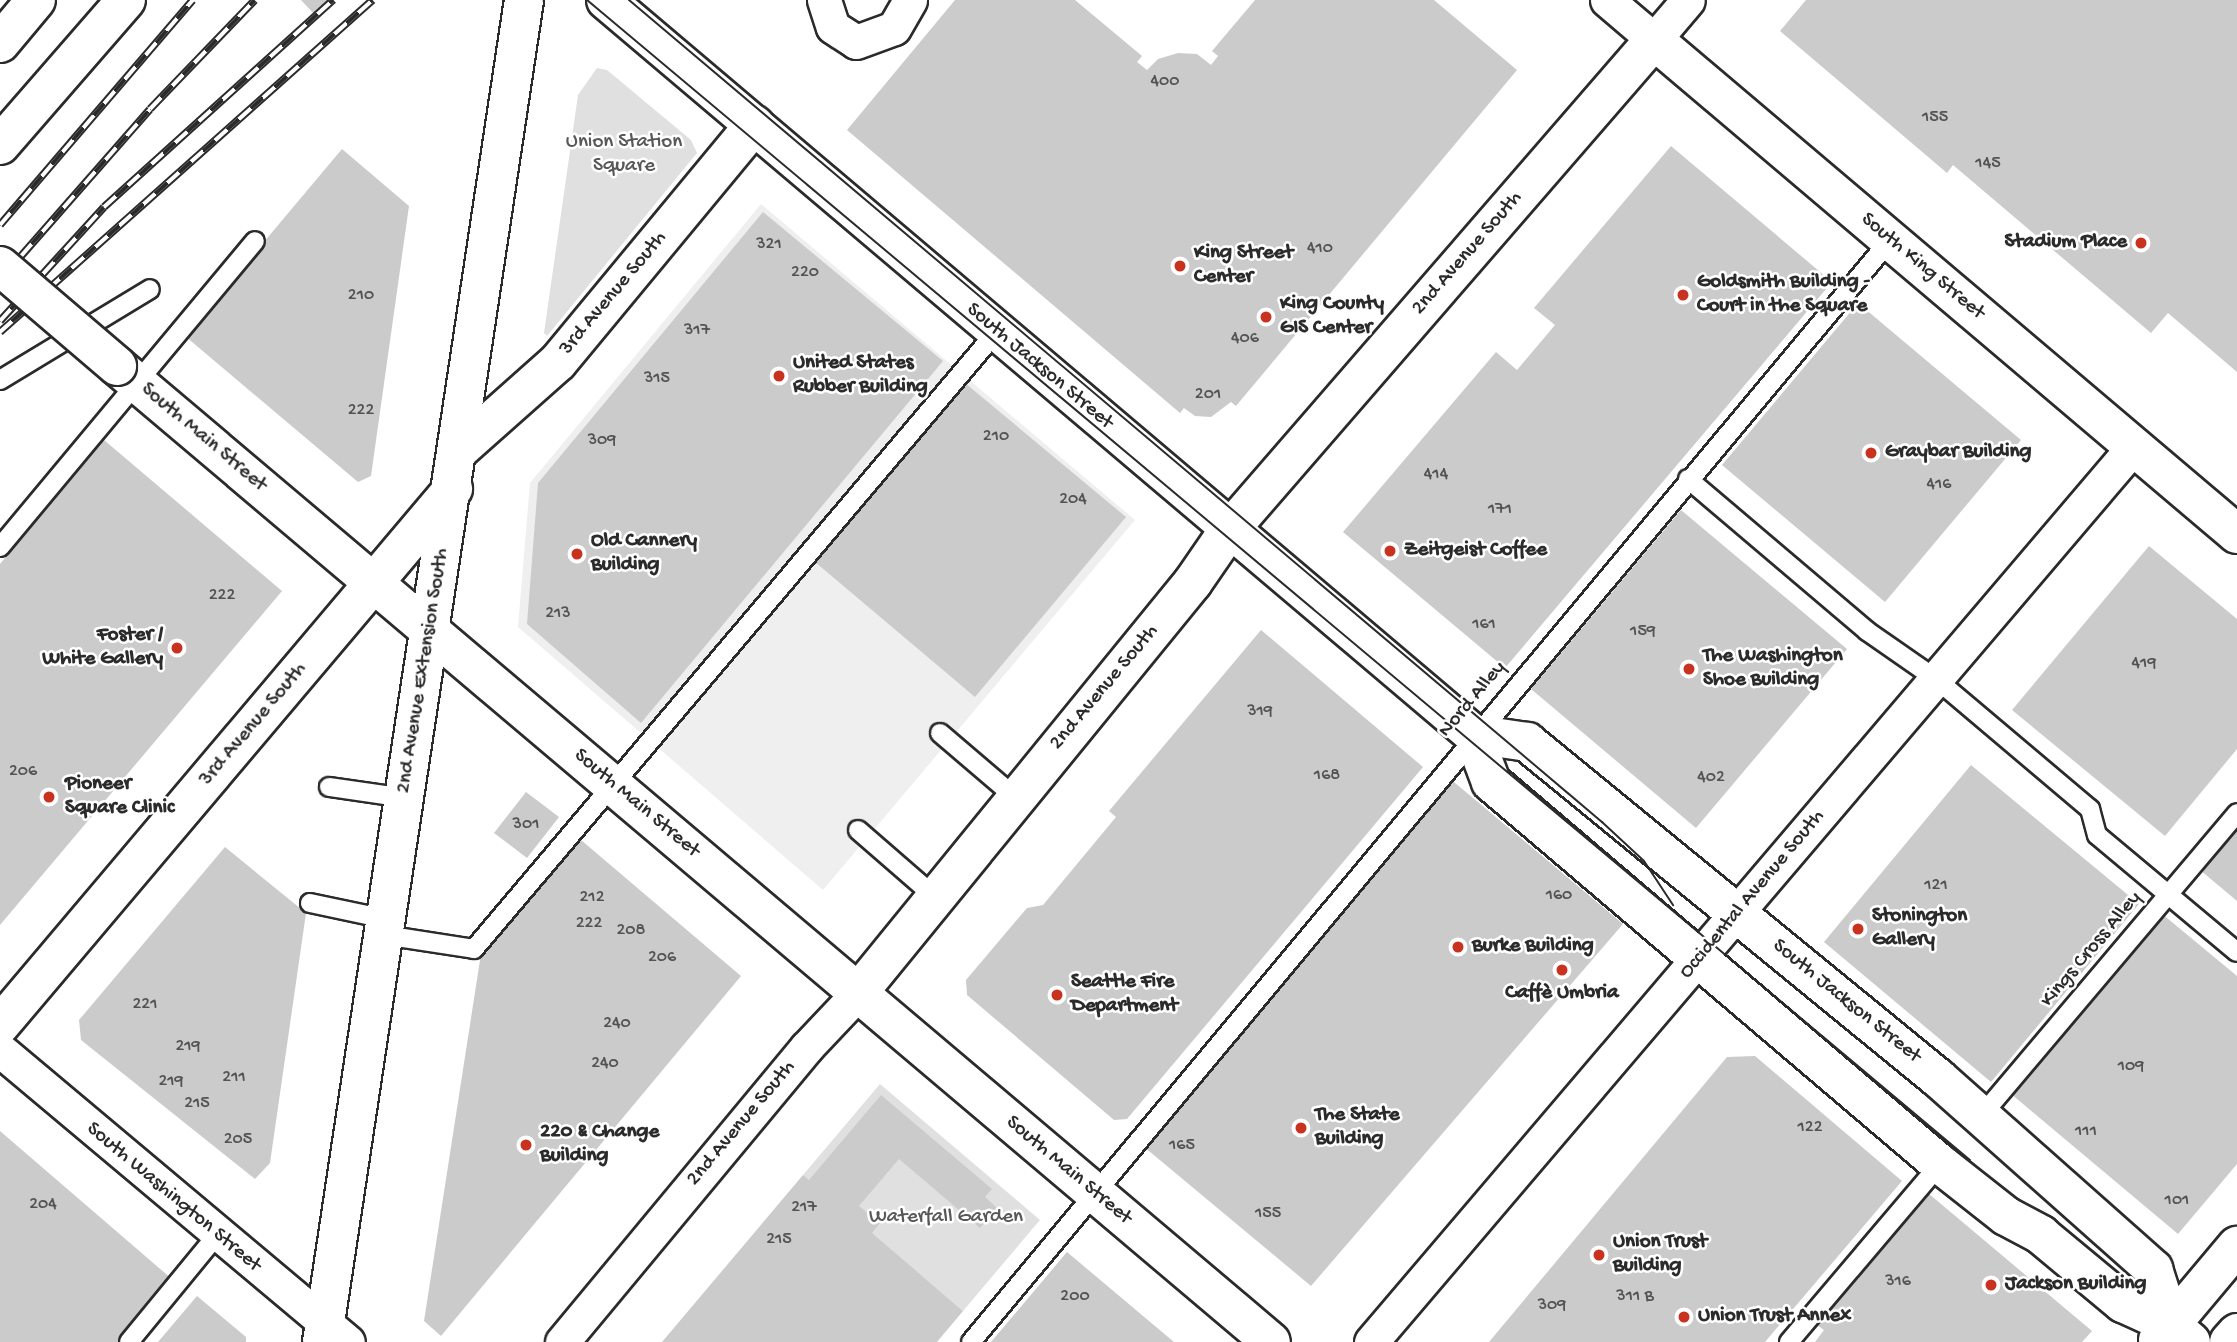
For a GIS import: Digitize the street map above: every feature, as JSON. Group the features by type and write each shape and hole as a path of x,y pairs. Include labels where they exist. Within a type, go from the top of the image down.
{"street":[{"path":"0,43 36,0"},
{"path":"0,145 126,0"},
{"name":"2nd Avenue Extension South","path":"331,1335 385,927 460,449 524,0"},
{"name":"South Jackson Street","path":"606,0 1473,734 1492,782 1699,959 1940,1164 2006,1216 2040,1235 2123,1303 2173,1336"},
{"path":"824,0 833,27 856,42 894,28 910,0"},
{"name":"South King Street","path":"1607,0 2237,534"},
{"path":"1654,40 1688,0"},
{"name":"2nd Avenue South","path":"562,1342 806,1048 858,993 934,896 1193,582 1230,529 1654,40"},
{"name":"3rd Avenue South","path":"460,449 558,362 754,125"},
{"name":"South Main Street","path":"0,267 1271,1342"},
{"name":"Occidental Avenue South","path":"1371,1342 2134,446"},
{"name":"3rd Avenue South","path":"0,1025 453,489"},
{"name":"South Jackson Street","path":"1473,734 1527,742 1982,1115 2153,1269 2173,1336"},
{"name":"South Washington Street","path":"0,1050 331,1335"},
{"path":"2173,1336 2237,1246"},
{"path":"2229,1342 2237,1333"}],"lane":[{"name":"Nord Alley","path":"971,1342 1097,1195 1473,734 1890,240"},
{"path":"0,547 127,373 255,241"},
{"path":"0,380 150,289"},
{"path":"310,903 385,927 474,949 997,331"},
{"path":"1688,479 1867,631 1936,679 2090,809 2097,835 2237,952"},
{"path":"940,733 1015,797"},
{"path":"330,787 405,798"},
{"name":"Kings Cross Alley","path":"1982,1115 2237,813"},
{"path":"858,830 934,896"},
{"path":"1788,1342 1940,1164"},
{"path":"129,1342 216,1236"}],"shaded area":[{"path":"761,204 1135,520 823,890 518,627 530,483"}],"green space":[{"name":"Union Station Square","path":"597,68 607,70 691,140 697,153 547,336 544,333 578,95"},
{"name":"Waterfall Garden","path":"880,1084 1040,1220 963,1311 803,1175"}],"building":[{"path":"301,0 331,0 315,15"},
{"name":"King Street Center","path":"955,0 1075,0 1142,56 1137,62 1147,70 1158,59 1178,53 1197,54 1211,65 1218,56 1212,51 1255,0 1434,0 1517,70 1236,406 1231,402 1211,417 1195,416 1184,408 1180,413 847,130"},
{"name":"Stadium Place","path":"1806,0 2237,0 2237,372 2168,313 2151,333 1953,165 1947,173 1780,31"},
{"path":"1671,146 1832,282 1505,668 1343,532 1496,352 1517,370 1555,325 1534,308"},
{"path":"342,149 409,206 371,476 358,482 185,336"},
{"path":"763,212 943,361 641,723 527,624 538,483"},
{"name":"Graybar Building","path":"1858,303 2021,440 1885,602 1722,465"},
{"path":"965,383 1126,517 975,697 815,562"},
{"path":"104,440 282,591 0,925 0,564"},
{"name":"The Washington Shoe Building","path":"1681,510 1847,649 1696,828 1531,689"},
{"path":"2149,546 2237,619 2237,749 2165,836 2012,710"},
{"path":"1261,630 1423,767 1127,1119 1114,1120 967,995 966,980 1027,908 1043,905 1116,817 1109,811"},
{"path":"1971,765 2139,904 1991,1082 1824,942"},
{"path":"1448,777 1623,924 1311,1286 1143,1146 1434,802 1430,798"},
{"path":"526,792 559,817 527,858 494,833"},
{"path":"2237,825 2237,901 2200,870"},
{"path":"581,840 741,976 441,1336 424,1321 480,960"},
{"path":"225,847 306,913 270,1163 255,1179 81,1040 79,1020"},
{"path":"2161,913 2237,976 2237,1164 2178,1234 2010,1093"},
{"path":"1755,1056 1902,1181 1765,1342 1489,1342 1727,1057"},
{"path":"881,1095 992,1189 985,1197 997,1208 980,1228 899,1159 859,1206 880,1223 872,1233 963,1311 937,1342 662,1342 803,1175 809,1180"},
{"path":"0,1131 173,1280 120,1342 0,1342"},
{"path":"1928,1193 2092,1331 2082,1342 1815,1342 1824,1330 1817,1325"},
{"path":"1067,1252 1174,1342 991,1342"},
{"path":"197,1296 246,1337 246,1342 158,1342"}],"tram line":[{"path":"587,0 1970,1160"},
{"path":"629,0 1602,822 1644,861 1673,905"}],"railway":[{"path":"0,225 193,0"},
{"path":"0,280 150,109 255,0"},
{"path":"0,321 104,207 333,0"},
{"path":"0,332 372,0"}],"place":[{"name":"Stadium Place","path":"2141,243"},
{"name":"King Street Center","path":"1180,266"},
{"name":"Goldsmith Building - Court in the Square","path":"1683,295"},
{"name":"King County GIS Center","path":"1266,317"},
{"name":"United States Rubber Building","path":"779,376"},
{"name":"Graybar Building","path":"1871,453"},
{"name":"Zeitgeist Coffee","path":"1390,551"},
{"name":"Old Cannery Building","path":"577,554"},
{"name":"Foster / White Gallery","path":"177,648"},
{"name":"The Washington Shoe Building","path":"1689,669"},
{"name":"Pioneer Square Clinic","path":"49,797"},
{"name":"Stonington Gallery","path":"1858,929"},
{"name":"Burke Building","path":"1458,947"},
{"name":"Caffè Umbria","path":"1562,970"},
{"name":"Seattle Fire Department","path":"1057,995"},
{"name":"The State Building","path":"1301,1128"},
{"name":"220 & Change Building","path":"526,1145"},
{"name":"Union Trust Building","path":"1599,1255"},
{"name":"Jackson Building","path":"1991,1285"},
{"name":"Union Trust Annex","path":"1684,1317"}]}
